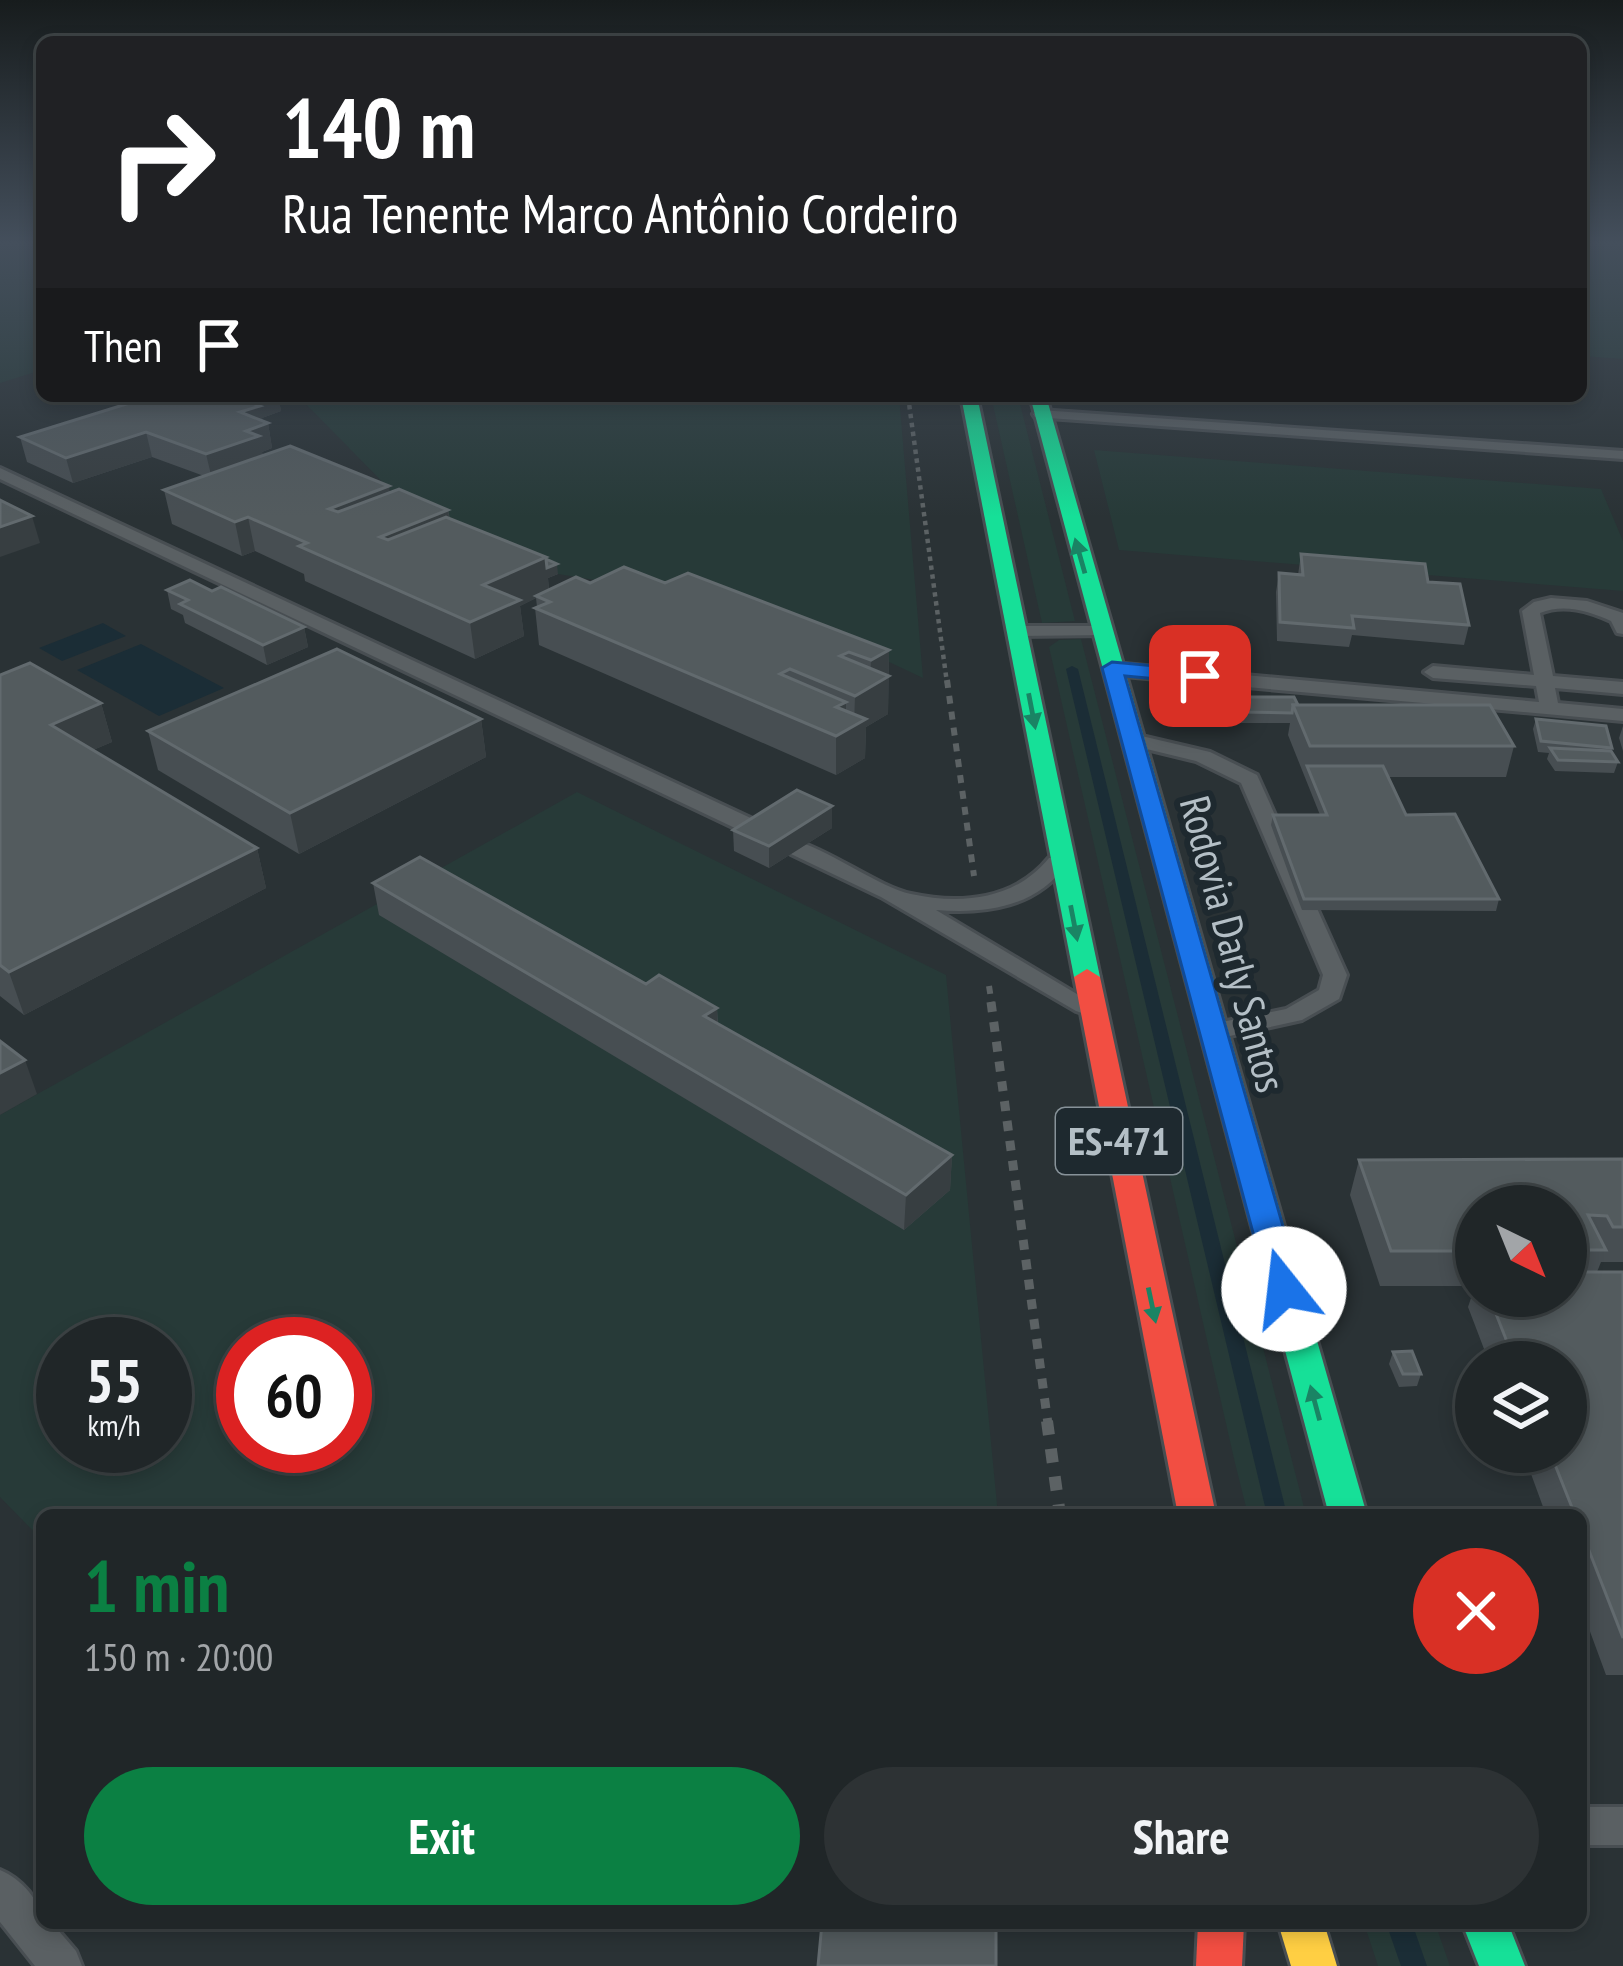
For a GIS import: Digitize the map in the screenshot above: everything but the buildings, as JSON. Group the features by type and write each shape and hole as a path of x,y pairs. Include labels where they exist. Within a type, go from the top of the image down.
{"main road":[{"name":"ES-471","path":"970,402 1196,1509"},
{"name":"Rodovia Darly Santos","path":"1039,405 1346,1509"},
{"path":"1219,1966 1221,1929"},
{"path":"1303,1929 1314,1966"},
{"path":"1488,1929 1502,1966"}],"lane":[{"path":"1039,405 1623,455"},
{"path":"0,473 764,833"},
{"path":"1550,709 1531,611 1538,605 1599,609 1619,618 1623,629"},
{"path":"1017,631 1102,632"},
{"path":"1112,668 1623,716"},
{"path":"1433,672 1623,688"},
{"path":"1133,740 1203,756 1250,779 1335,975 1330,994 1305,1010 1214,1031"},
{"path":"799,849 889,892 1092,1010"},
{"path":"889,892 939,904 992,902 1016,896 1047,877 1060,853"},
{"path":"1587,1826 1623,1826"},
{"path":"0,1890 61,1966"}],"green space":[{"path":"0,334 36,334 36,372 0,383"},
{"path":"1587,334 1623,334 1623,359 1587,356"},
{"path":"304,402 900,402 923,678 779,610 558,574 410,510"},
{"path":"992,402 1020,402 1075,621 1042,623"},
{"path":"1094,450 1601,489 1623,541 1623,591 1119,550"},
{"path":"1081,639 1304,1509 1246,1509 1049,647 1059,640"},
{"path":"577,792 946,975 997,1509 36,1509 36,1534 0,1497 0,1115"},
{"path":"1366,1929 1437,1929 1450,1966 1378,1966"}],"water":[{"path":"103,623 126,636 62,661 39,648"},
{"path":"141,644 224,688 159,716 77,670"}],"waterway":[{"path":"1072,669 1276,1509"},
{"path":"1401,1929 1414,1966"}],"traffic: fast":[{"path":"970,402 1087,977"},
{"path":"1040,402 1346,1509"},
{"path":"1487,1929 1502,1966"}],"traffic: slow":[{"path":"1303,1929 1314,1966"}],"traffic: jam":[{"path":"1087,977 1196,1509"},
{"path":"1219,1966 1221,1929"}],"route":[{"path":"1200,676 1112,668 1284,1289"}]}
